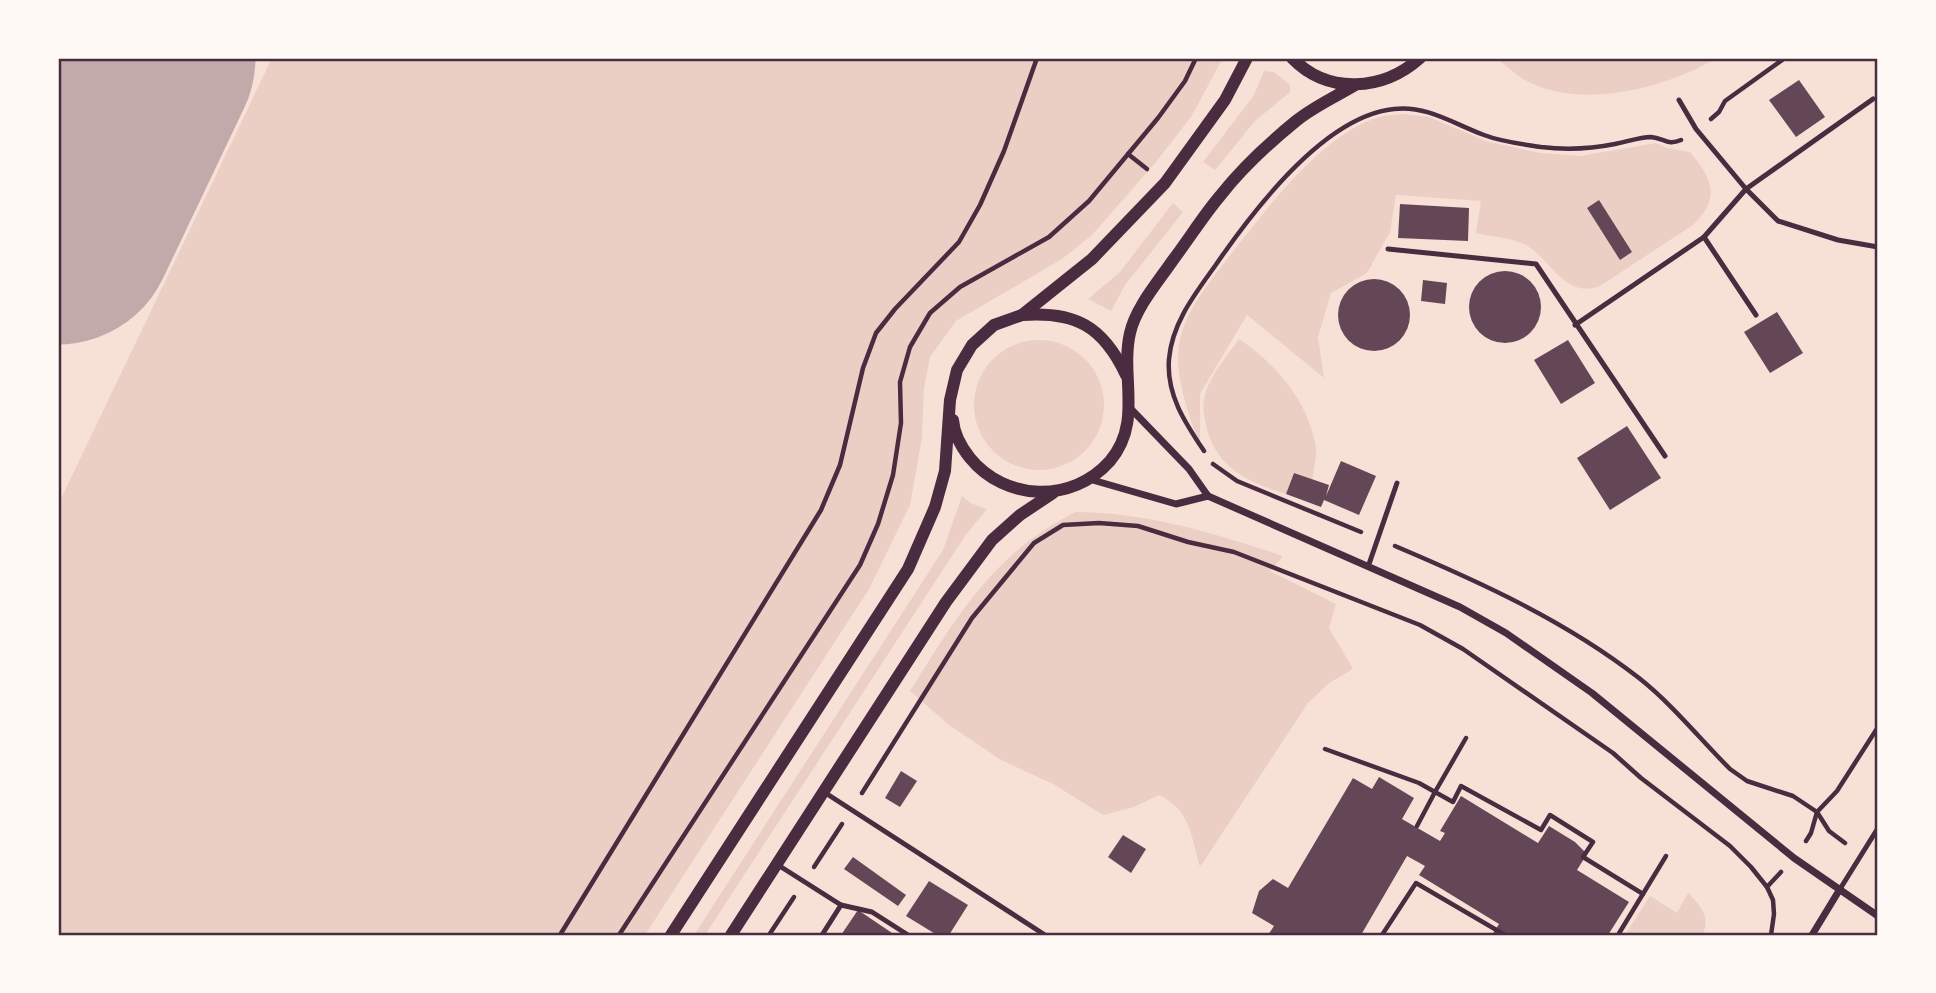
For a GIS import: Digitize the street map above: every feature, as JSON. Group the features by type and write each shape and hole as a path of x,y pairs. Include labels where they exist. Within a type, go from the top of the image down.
{"street":[{"path":"671,935 908,569 935,508 945,471 950,400 957,370 972,345 994,326 1022,314 1093,259 1166,183 1225,100 1247,58"},
{"path":"1292,58 1300,67 1326,80 1355,85 1379,82 1406,71 1420,58"},
{"path":"950,400 953,426 963,450 980,470 1001,484 1027,492 1053,492 1072,488 1089,479 1110,461 1124,436 1130,409 1130,333 1152,290 1219,197 1298,120 1355,85"},
{"path":"1022,314 1049,313 1075,319 1098,333 1116,354 1128,378"},
{"path":"1130,409 1189,469 1208,496 1460,607 1506,633 1592,694 1794,858 1878,916"},
{"path":"1089,479 1176,504 1208,496"},
{"path":"731,935 946,602 992,540 1020,514 1053,492"},
{"path":"1812,935 1840,890"}],"lane":[{"path":"1575,324 1704,237 1746,190 1873,99"},
{"path":"1679,100 1696,129 1746,190 1778,221 1838,240 1878,247"},
{"path":"1704,237 1756,315"},
{"path":"1388,248 1536,264 1665,456"},
{"path":"1368,567 1397,483"},
{"path":"824,792 1045,935"},
{"path":"1840,890 1878,828"},
{"path":"778,865 841,905 872,912 908,935"},
{"path":"822,935 841,905"}],"path":[{"path":"560,935 821,510 839,465 863,368 876,333 895,309 959,242 980,205 1004,151 1037,58"},
{"path":"619,935 860,565 878,524 893,475 901,423 900,382 910,347 930,313 960,287 1049,237 1089,201 1185,81 1196,58"},
{"path":"1205,453 1183,419 1170,378 1171,343 1179,322 1191,300 1248,219 1305,157 1349,125 1380,111 1415,108 1499,140 1567,150 1651,137 1672,144 1684,139 1712,119 1725,101 1784,58"},
{"path":"1128,154 1148,170"},
{"path":"1242,214 1248,219"},
{"path":"1213,464 1237,481 1475,580 1564,627 1642,680 1730,769 1747,781 1793,796 1816,812 1829,831"},
{"path":"1126,525 1132,513"},
{"path":"769,935 972,618 1034,543 1063,525 1099,523 1139,526 1188,542 1234,552 1420,625 1463,649 1613,753 1640,778 1730,846 1767,887 1773,900 1774,914 1770,935"},
{"path":"1836,790 1878,727"},
{"path":"1417,826 1466,738"},
{"path":"1325,749 1419,783 1453,802 1461,786 1541,830 1550,815 1593,842 1583,857 1643,894"},
{"path":"1618,935 1666,856"},
{"path":"1382,935 1416,883 1505,935"}],"shaded area":[{"path":"272,58 1223,58 1191,117 1156,162 1092,235 1062,259 956,321 930,357 924,388 922,438 910,505 869,589 645,935 58,935 58,505"},
{"path":"1497,58 1716,58 1696,69 1647,87 1595,95 1569,94 1545,89 1523,79"},
{"path":"1264,71 1274,72 1290,85 1290,92 1255,121 1215,170 1203,162 1254,95"},
{"path":"1404,114 1429,117 1486,141 1540,153 1580,156 1656,143 1690,152 1704,171 1711,189 1708,206 1693,225 1600,286 1588,289 1569,284 1524,244 1476,233 1481,201 1396,195 1390,232 1367,273 1331,293 1318,337 1324,378 1247,315 1200,394 1200,448 1184,397 1178,358 1182,332 1193,306 1264,213 1315,157 1353,129 1377,118"},
{"path":"1173,203 1183,212 1125,285 1111,311 1088,299 1120,272"},
{"path":"1239,339 1276,370 1287,383 1311,426 1316,451 1312,480 1294,473 1286,494 1249,480 1229,466 1213,446 1208,433 1204,417 1206,393 1218,368"},
{"path":"1039,340 1064,345 1085,359 1099,380 1104,405 1099,430 1085,451 1064,465 1039,470 1014,465 993,451 979,430 974,405 979,380 993,359 1014,345"},
{"path":"962,496 970,503 987,509 965,536 705,935 694,935 943,550"},
{"path":"1076,512 1155,520 1207,532 1283,556 1270,571 1336,604 1329,628 1353,669 1329,683 1308,703 1200,867 1184,816 1170,801 1159,795 1134,807 1103,815 1053,784 1001,760 949,725 910,691 962,612 1000,566 1047,528"},
{"path":"1688,893 1697,902 1705,918 1702,935 1625,935 1650,896 1677,913"}],"building":[{"path":"1799,80 1825,117 1796,137 1769,100"},
{"path":"1599,200 1632,252 1620,260 1587,208"},
{"path":"1400,204 1469,208 1468,241 1398,238"},
{"path":"1505,271 1525,277 1535,287 1541,307 1535,327 1525,337 1505,343 1485,337 1475,327 1469,307 1475,287 1485,277"},
{"path":"1374,279 1394,285 1404,295 1410,315 1404,335 1394,345 1374,351 1354,345 1344,335 1338,315 1344,295 1354,285"},
{"path":"1423,280 1447,283 1445,304 1421,301"},
{"path":"1777,312 1803,353 1770,373 1744,332"},
{"path":"1568,340 1595,383 1561,404 1534,360"},
{"path":"1627,426 1661,478 1610,510 1577,458"},
{"path":"1341,461 1376,476 1359,515 1324,500 1321,507 1286,494 1294,473 1329,485 1326,496"},
{"path":"901,771 917,781 900,807 885,798"},
{"path":"1379,777 1414,798 1402,819 1440,841 1445,833 1440,831 1461,796 1538,843 1549,826 1575,842 1587,854 1577,870 1629,902 1608,935 1492,935 1499,924 1419,875 1425,866 1407,856 1361,935 1268,935 1274,926 1252,913 1259,891 1273,879 1288,888 1353,778 1372,789"},
{"path":"1123,835 1146,849 1131,873 1108,857"},
{"path":"853,857 906,895 898,906 844,869"},
{"path":"929,881 968,905 949,935 937,935 906,916"},
{"path":"858,910 895,935 841,935"}],"runway":[{"path":"58,228 139,58"}]}
